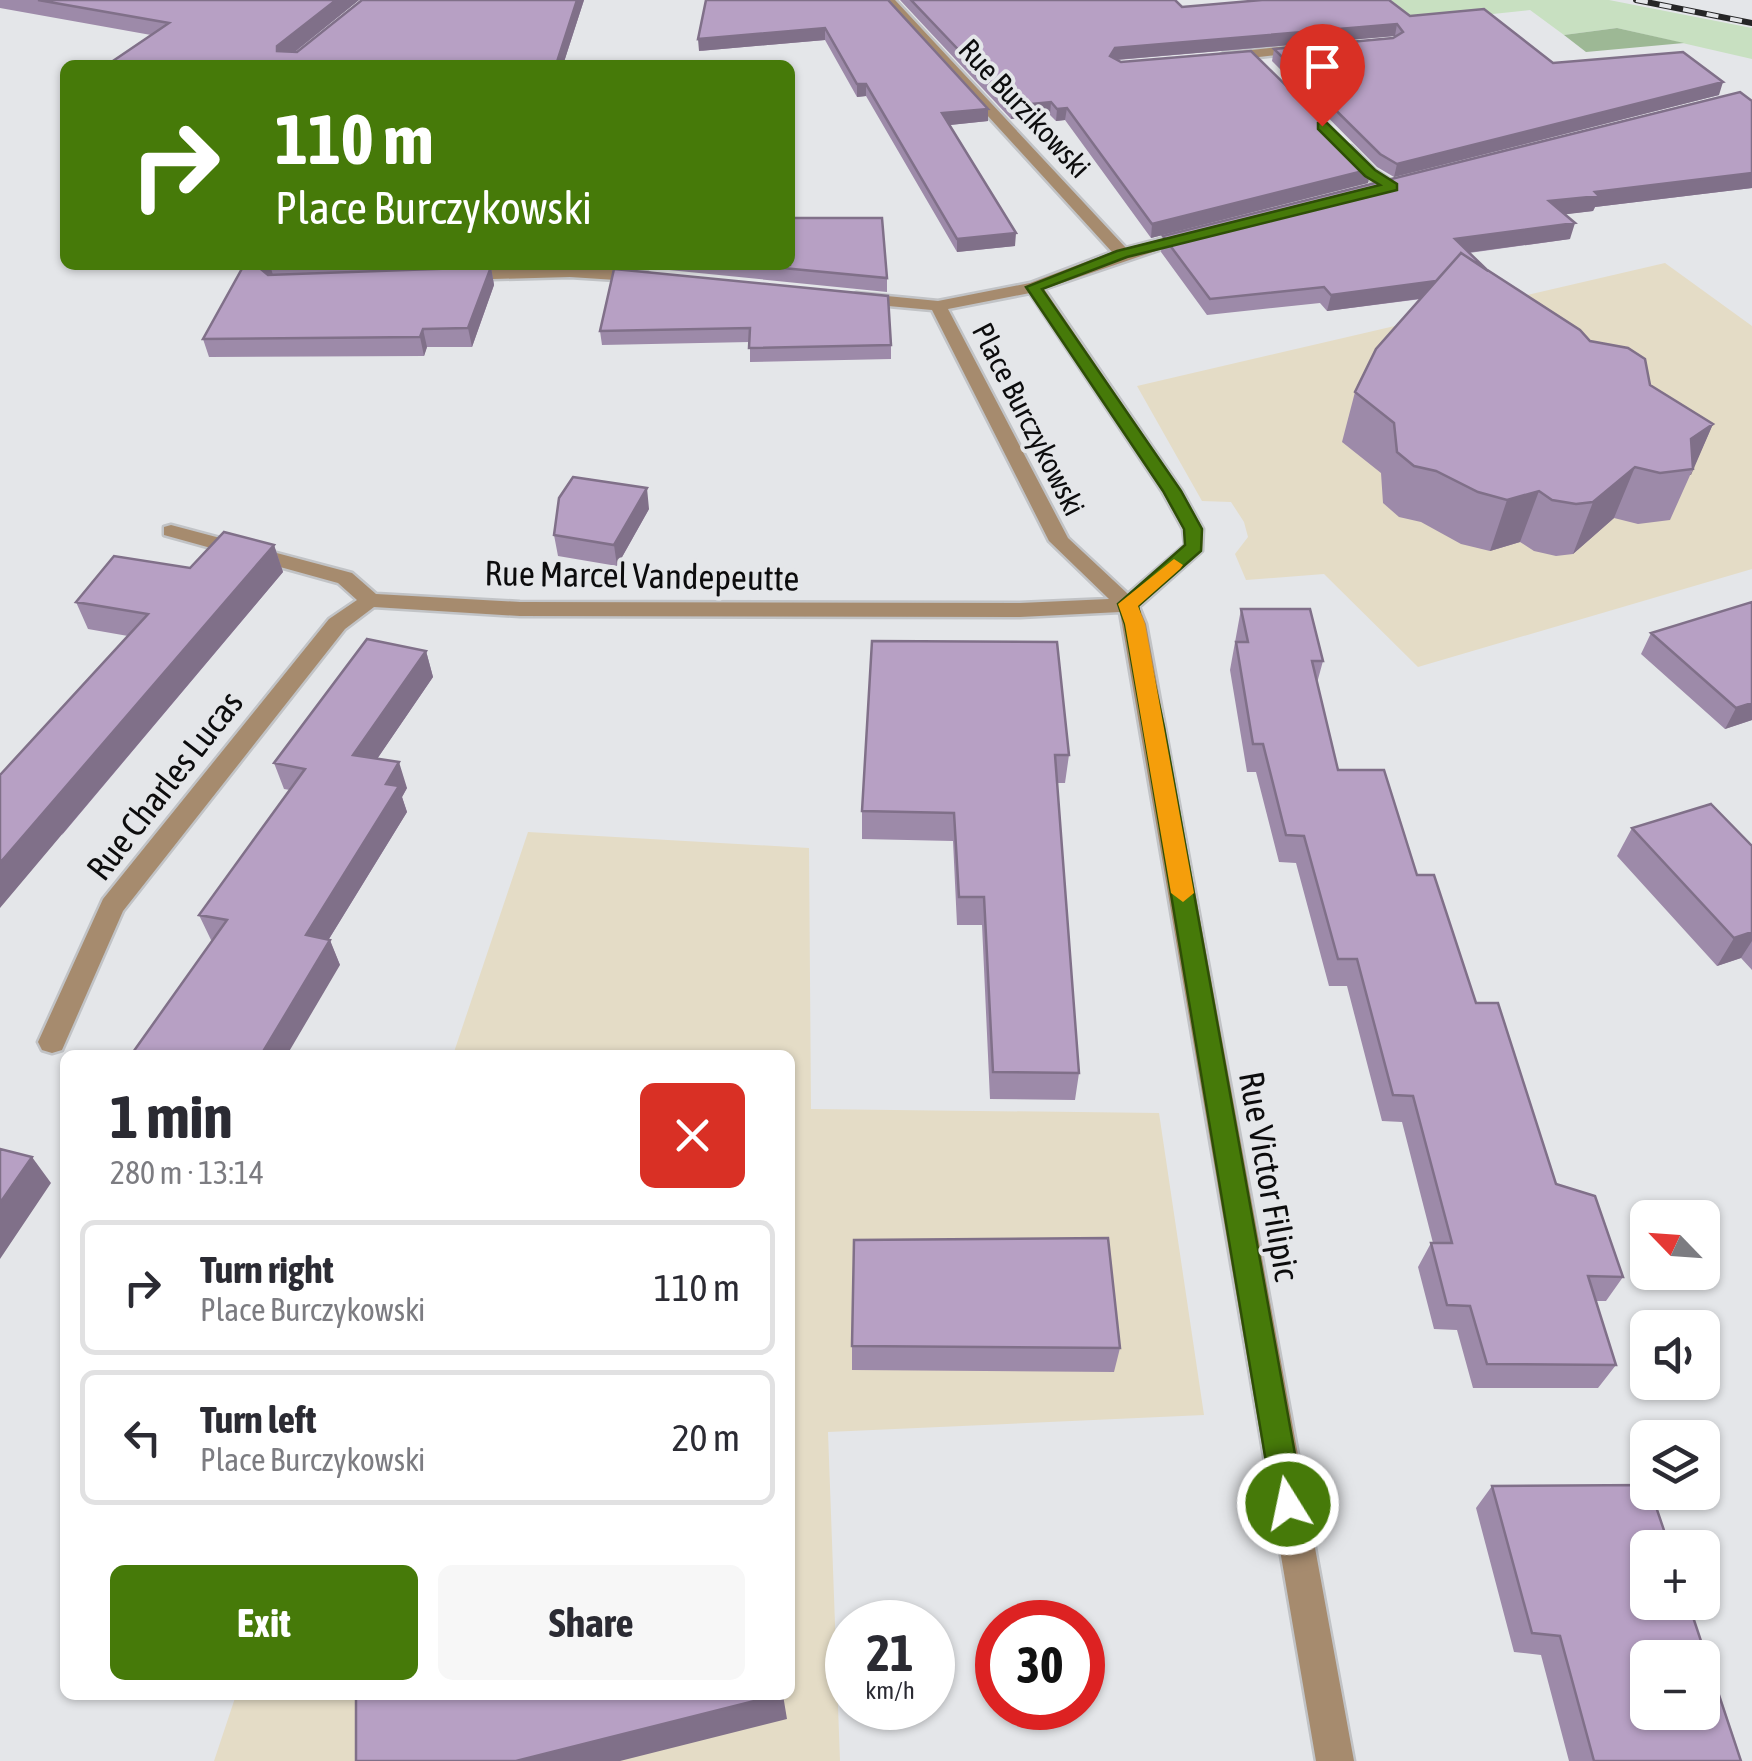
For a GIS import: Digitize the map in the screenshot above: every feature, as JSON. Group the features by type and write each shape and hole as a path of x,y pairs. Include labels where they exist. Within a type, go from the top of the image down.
{"street":[{"name":"Rue Burzikowski","path":"888,0 1122,254"},
{"path":"1214,58 1330,46"},
{"path":"1252,54 1265,68"},
{"path":"1330,134 1370,173 1399,185 1373,192"},
{"path":"1034,287 1122,254 1219,230"},
{"path":"432,277 540,270"},
{"path":"588,270 667,279"},
{"name":"Place Burczykowski","path":"1034,287 1172,491 1193,529 1195,547 1128,604 1059,540 938,306 1034,287"},
{"path":"846,297 938,306"},
{"path":"171,532 346,578 370,600"},
{"name":"Rue Marcel Vandepeutte","path":"370,600 558,609 1020,610 1128,604"},
{"name":"Rue Charles Lucas","path":"52,1042 112,906 337,624 370,600"},
{"name":"Rue Victor Filipic","path":"1128,604 1162,771 1335,1761"}],"shaded area":[{"path":"1665,263 1752,326 1752,569 1418,667 1324,574 1246,580 1235,554 1248,537 1244,522 1231,502 1202,501 1137,386"},
{"path":"528,832 809,848 811,1109 1159,1113 1204,1415 828,1432 834,1600 825,1600 825,1730 839,1730 840,1761 214,1761 234,1700 795,1700 795,1050 455,1050"}],"green space":[{"path":"1391,0 1609,0 1752,28 1752,59 1617,28 1564,35 1530,10 1417,22"},
{"path":"1617,28 1684,43 1586,52 1564,35"}],"building":[{"path":"38,0 336,0 277,46 277,51 297,52 362,0 577,0 558,60 114,60 169,23"},
{"path":"706,0 888,0 988,109 942,113 1016,233 957,239 866,84 857,84 825,28 698,39"},
{"path":"911,0 1175,0 1182,7 1262,0 1389,0 1410,16 1484,9 1553,63 1683,52 1723,82 1397,164 1380,154 1274,49 1393,38 1403,32 1397,24 1115,48 1110,56 1121,62 1251,51 1371,169 1152,224 1067,108 1057,109 1051,102 1012,106"},
{"path":"1740,92 1752,101 1752,173 1549,201 1575,223 1455,239 1488,271 1461,253 1436,281 1331,295 1324,287 1210,299 1163,236"},
{"path":"795,218 882,218 887,278 795,269"},
{"path":"1461,253 1580,330 1590,341 1628,348 1645,359 1650,385 1713,424 1691,439 1693,469 1660,473 1635,467 1593,502 1576,504 1552,500 1539,491 1507,500 1478,492 1436,471 1414,466 1397,452 1394,423 1355,392 1376,349"},
{"path":"241,270 262,270 268,275 490,270 468,328 423,329 420,337 203,339"},
{"path":"614,270 624,270 888,296 891,345 749,348 750,328 600,331"},
{"path":"573,477 647,488 614,545 554,535 559,498"},
{"path":"224,532 274,545 0,863 0,775 148,614 76,602 114,556 190,568"},
{"path":"1752,602 1752,703 1736,708 1651,633"},
{"path":"1241,609 1310,609 1323,661 1312,661 1338,770 1384,770 1417,875 1434,875 1476,1003 1498,1003 1556,1184 1595,1196 1623,1277 1588,1276 1616,1365 1487,1364 1470,1306 1447,1305 1431,1243 1452,1243 1413,1096 1393,1095 1357,959 1338,959 1304,836 1286,835 1263,744 1253,744 1236,642 1248,642"},
{"path":"367,639 426,651 353,755 399,762 386,784 399,786 306,935 330,940 264,1050 135,1050 227,920 199,915 305,769 274,763"},
{"path":"872,641 1057,642 1069,755 1055,755 1079,1073 993,1072 984,897 959,897 954,813 862,811"},
{"path":"1711,804 1752,846 1752,932 1734,938 1632,828"},
{"path":"0,1149 32,1157 0,1203"},
{"path":"1108,1238 1120,1348 852,1346 854,1240"},
{"path":"1630,1485 1630,1510 1657,1510 1664,1530 1630,1530 1630,1620 1694,1620 1701,1640 1630,1640 1630,1730 1720,1730 1720,1698 1741,1761 1594,1761 1560,1636 1532,1633 1492,1486"},
{"path":"356,1700 758,1700 516,1761 356,1761"}],"railway":[{"path":"1636,0 1752,23"}],"slow traffic":[{"path":"1174,565 1128,604 1135,624 1183,893"}],"route":[{"path":"1288,1504 1154,727 1128,604 1195,547 1193,529 1172,491 1034,287 1122,254 1392,187 1370,173 1322,126"}]}
